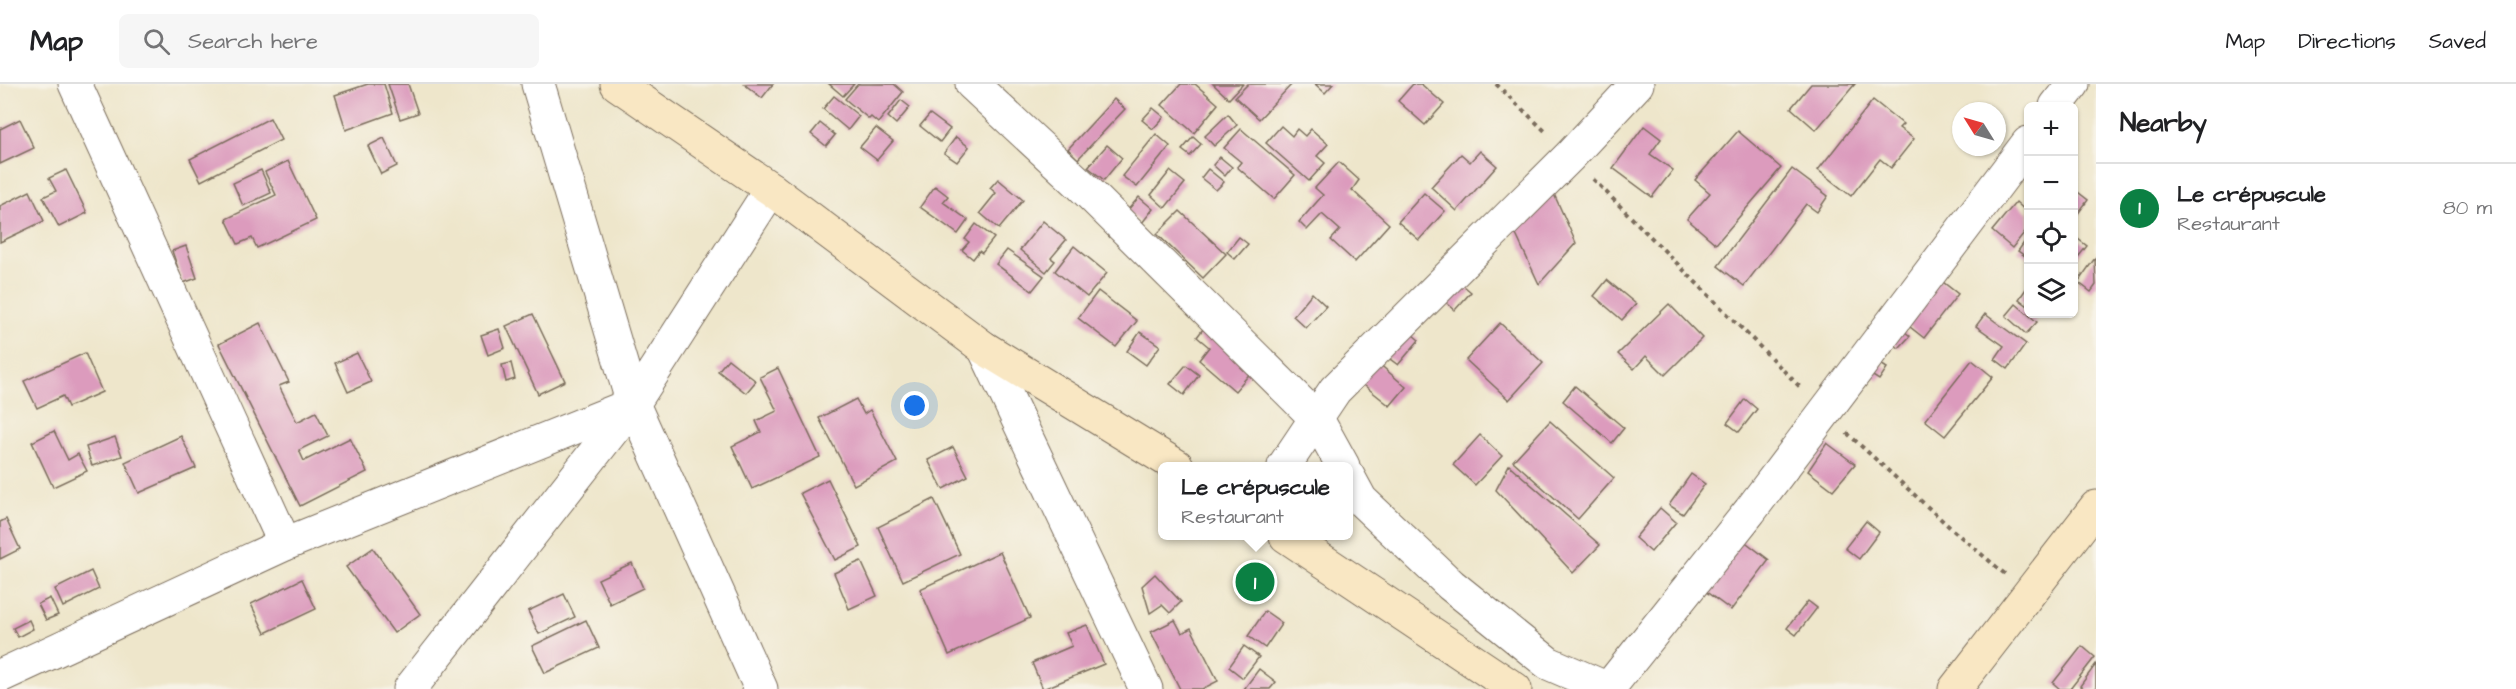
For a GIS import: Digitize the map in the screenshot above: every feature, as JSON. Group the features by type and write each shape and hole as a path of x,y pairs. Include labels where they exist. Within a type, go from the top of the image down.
{"street":[{"path":"75,84 285,544"},
{"path":"537,84 633,404 761,689"},
{"path":"617,84 771,189 984,348 1170,462"},
{"path":"972,84 1082,186 1317,419 1341,462"},
{"path":"1287,462 1335,390 1570,156 1637,84"},
{"path":"2059,102 2073,84"},
{"path":"1353,485 1361,500 1451,585 1548,663 1608,689 1750,511 2024,148"},
{"path":"410,689 633,404 771,189"},
{"path":"984,348 1146,689"},
{"path":"0,676 285,544 633,404"},
{"path":"1955,689 2096,507"},
{"path":"1292,540 1515,689"}],"path":[{"path":"1496,84 1825,412 1955,532 2029,594"}],"building":[{"path":"368,84 384,84 393,113 346,130 335,95"},
{"path":"388,84 408,84 418,113 400,119"},
{"path":"744,84 773,84 762,98"},
{"path":"829,84 854,84 843,96"},
{"path":"858,84 894,84 903,92 878,123 871,117 869,119 845,99"},
{"path":"1181,84 1195,84 1218,104 1194,133 1162,105"},
{"path":"1213,84 1243,84 1229,99"},
{"path":"1248,84 1292,84 1259,119 1235,97"},
{"path":"1315,84 1333,84 1325,93"},
{"path":"1413,84 1421,84 1444,104 1425,125 1398,101"},
{"path":"1811,84 1855,84 1816,130 1791,108"},
{"path":"834,96 859,116 848,130 823,109"},
{"path":"1114,99 1125,109 1078,159 1068,149"},
{"path":"901,100 910,107 896,124 888,117"},
{"path":"1873,100 1903,124 1899,128 1914,139 1891,168 1880,159 1851,196 1818,170"},
{"path":"1153,108 1164,117 1153,129 1142,120"},
{"path":"930,114 950,129 940,142 920,126"},
{"path":"1228,114 1237,125 1214,146 1205,136"},
{"path":"270,118 281,140 201,181 190,159"},
{"path":"20,119 34,148 0,164 0,129"},
{"path":"820,123 835,135 826,146 811,134"},
{"path":"1281,126 1292,136 1297,129 1305,136 1311,129 1328,144 1317,156 1325,163 1309,181 1266,143"},
{"path":"1644,126 1661,139 1650,154 1673,170 1652,197 1613,168"},
{"path":"876,128 893,141 877,160 860,147"},
{"path":"1241,129 1295,175 1274,199 1237,167 1241,162 1224,148"},
{"path":"1738,131 1781,168 1716,244 1687,219 1710,193 1695,180"},
{"path":"1156,134 1170,146 1137,187 1122,176"},
{"path":"956,137 969,147 957,162 944,153"},
{"path":"1193,137 1201,144 1190,156 1182,150"},
{"path":"384,138 397,166 381,174 368,146"},
{"path":"1107,145 1122,158 1104,180 1088,167"},
{"path":"1480,151 1497,166 1457,211 1431,187 1461,154 1470,162"},
{"path":"1220,157 1232,167 1225,176 1213,165"},
{"path":"288,161 316,220 257,248 252,238 238,244 226,219 276,195 265,172"},
{"path":"1339,162 1359,180 1352,190 1389,224 1355,262 1331,240 1340,230 1322,214 1307,230 1299,222 1323,195 1315,188"},
{"path":"1208,169 1224,182 1216,190 1201,178"},
{"path":"1792,169 1828,196 1817,212 1806,204 1744,286 1718,266"},
{"path":"66,170 87,213 59,227 43,197 56,191 49,178"},
{"path":"261,170 271,193 243,206 233,183"},
{"path":"1170,171 1185,183 1165,208 1151,195"},
{"path":"998,179 1023,200 999,229 980,213 996,193 990,188"},
{"path":"1549,183 1576,243 1539,284 1511,224"},
{"path":"935,186 948,196 943,202 968,220 958,234 920,207"},
{"path":"30,191 44,221 0,242 0,206"},
{"path":"2078,192 2088,200 2078,214"},
{"path":"1424,193 1445,211 1419,240 1398,222"},
{"path":"1139,197 1153,209 1142,223 1127,211"},
{"path":"2016,202 2024,209 2024,233 2012,248 1992,231"},
{"path":"1180,211 1226,254 1203,278 1157,234"},
{"path":"1043,221 1066,240 1051,258 1055,261 1046,272 1020,250"},
{"path":"976,224 994,238 982,253 979,251 973,259 962,250 969,242 965,239"},
{"path":"1239,237 1248,244 1235,259 1227,252"},
{"path":"2078,239 2087,246 2078,257"},
{"path":"2024,243 2024,255 2018,251"},
{"path":"186,246 197,278 183,283 172,251"},
{"path":"1074,246 1107,273 1087,297 1055,271"},
{"path":"1007,250 1044,276 1032,291 996,264"},
{"path":"2095,258 2096,285 2091,292 2078,282"},
{"path":"1934,275 1958,294 1924,338 1900,319"},
{"path":"1607,280 1636,304 1622,320 1594,296"},
{"path":"1458,281 1471,292 1455,310 1442,299"},
{"path":"1098,291 1137,321 1116,347 1078,318"},
{"path":"2024,292 2024,303 2019,299"},
{"path":"1312,293 1326,306 1306,328 1293,316"},
{"path":"1669,304 1702,338 1665,375 1646,356 1634,369 1618,354"},
{"path":"2016,304 2024,311 2024,318 2032,318 2037,322 2026,334 2006,316"},
{"path":"533,314 565,381 538,394 506,326"},
{"path":"1985,314 2026,344 2008,369 1995,359 2004,346 1976,326"},
{"path":"260,323 289,382 279,386 297,422 316,412 328,436 299,450 304,461 350,438 367,472 300,506 219,344"},
{"path":"1500,323 1543,363 1509,400 1466,360"},
{"path":"1898,326 1910,336 1899,348 1888,340"},
{"path":"499,329 505,348 488,355 481,335"},
{"path":"1203,329 1253,370 1235,391 1199,360 1209,347 1197,337"},
{"path":"1407,330 1419,340 1398,365 1386,356"},
{"path":"1140,332 1160,346 1146,365 1127,351"},
{"path":"85,353 102,392 68,407 63,396 37,408 24,381"},
{"path":"357,353 371,382 348,392 335,363"},
{"path":"728,359 756,381 746,393 718,371"},
{"path":"1873,359 1887,368 1879,380 1865,371"},
{"path":"1972,360 1993,377 1945,436 1925,420"},
{"path":"1377,362 1406,387 1390,406 1360,382"},
{"path":"511,363 515,379 506,382 502,365"},
{"path":"1186,365 1199,375 1184,395 1170,384"},
{"path":"778,368 820,457 752,489 732,446 761,432 756,421 777,411 760,377"},
{"path":"1575,386 1624,428 1612,443 1563,401"},
{"path":"856,399 864,414 870,410 897,462 854,485 819,418"},
{"path":"1745,399 1757,409 1739,432 1727,423"},
{"path":"1550,421 1614,478 1578,519 1513,461"},
{"path":"54,431 68,460 78,454 87,471 53,487 32,442"},
{"path":"1480,435 1502,456 1475,485 1453,465"},
{"path":"181,436 196,468 139,493 125,462"},
{"path":"115,437 122,456 92,466 86,447"},
{"path":"1827,443 1855,464 1833,490 1808,471"},
{"path":"953,447 968,476 943,489 928,460"},
{"path":"1509,465 1600,545 1573,573 1496,490"},
{"path":"1691,474 1705,484 1683,514 1669,505"},
{"path":"828,479 861,547 835,560 800,493"},
{"path":"934,499 960,554 903,581 878,527"},
{"path":"1660,508 1676,522 1651,552 1635,538"},
{"path":"6,519 20,549 0,559 0,522"},
{"path":"1866,521 1879,532 1859,559 1845,548"},
{"path":"1739,537 1769,560 1731,610 1701,588"},
{"path":"373,548 420,614 394,633 346,567"},
{"path":"1000,552 1030,618 949,655 920,589"},
{"path":"861,561 877,596 849,609 834,573"},
{"path":"632,563 643,588 610,604 598,579"},
{"path":"91,571 99,589 63,607 55,589"},
{"path":"1155,574 1181,602 1170,613 1162,605 1150,613 1142,586"},
{"path":"302,579 316,609 265,633 251,604"},
{"path":"564,594 575,617 539,634 528,611"},
{"path":"50,598 58,615 46,620 38,604"},
{"path":"1808,601 1817,608 1796,635 1787,628"},
{"path":"1265,611 1282,623 1265,648 1248,636"},
{"path":"29,620 33,629 18,637 13,628"},
{"path":"586,620 599,648 545,673 532,646"},
{"path":"1175,620 1182,633 1191,628 1218,681 1202,689 1180,689 1151,632"},
{"path":"1087,625 1104,664 1043,689 1032,663 1072,646 1066,633"},
{"path":"1244,646 1259,657 1243,678 1229,667"},
{"path":"2082,646 2095,657 2070,689 2060,689 2053,683"},
{"path":"2096,664 2096,689 2084,689 2080,686"},
{"path":"1259,669 1276,682 1270,689 1244,689"}],"place":[{"name":"Le crépuscule","path":"1255,582"}]}
